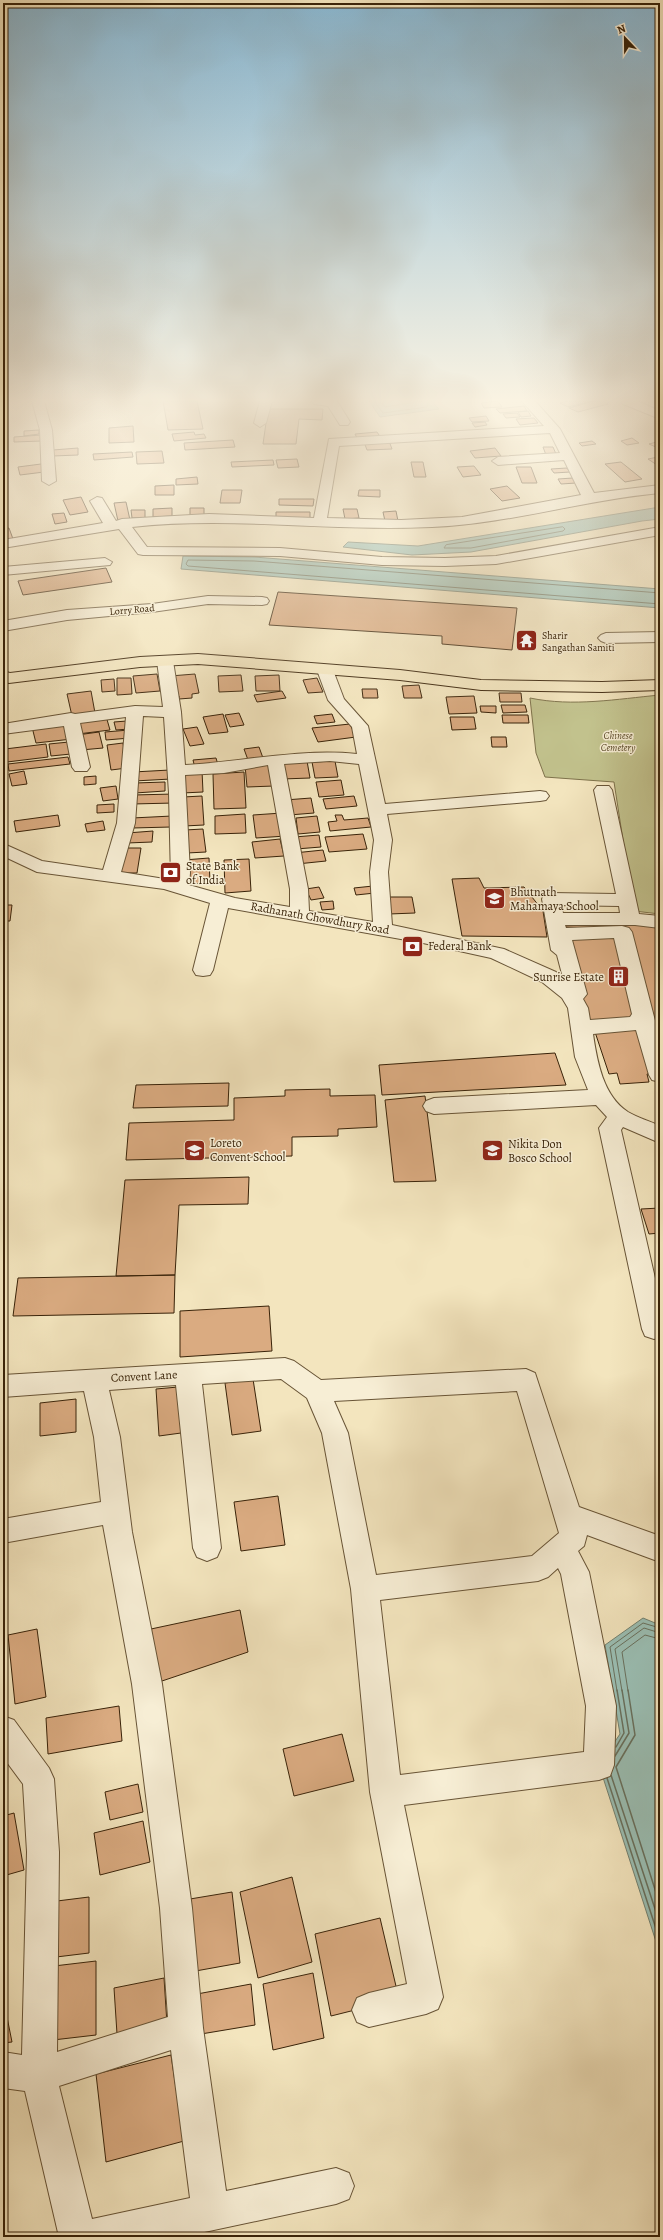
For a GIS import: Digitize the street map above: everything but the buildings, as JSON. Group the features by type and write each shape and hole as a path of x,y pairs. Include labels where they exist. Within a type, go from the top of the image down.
{"main road":[{"path":"5,679 165,661 198,659 400,675 481,685 602,687 660,685"}],"street":[{"path":"101,506 143,551 280,552 382,562 496,560 660,531"},
{"path":"320,522 323,506"},
{"path":"3,544 117,524 210,519 372,524 434,524 480,520 554,506"},
{"path":"3,571 105,562"},
{"name":"Lorry Road","path":"3,626 67,615 152,608 208,600 262,602"},
{"path":"606,638 660,637"},
{"path":"165,661 173,712 178,770 181,873 179,887"},
{"path":"325,670 336,700 360,726 368,760 383,840 379,872 383,930"},
{"path":"3,729 71,718 134,711 173,712"},
{"path":"111,875 126,823 134,711"},
{"path":"71,718 81,767"},
{"path":"178,770 224,768 275,759 330,756 368,760"},
{"path":"275,759 294,870 299,889 300,915"},
{"path":"603,790 631,919"},
{"path":"377,810 540,796"},
{"name":"Radhanath Chowdhury Road","path":"3,848 37,866 111,875 179,887 233,903 383,930 497,953 549,978 574,994"},
{"path":"203,970 220,898"},
{"path":"626,900 551,899 554,919 584,1028 594,1082 606,1103 620,1117 660,1135"},
{"path":"554,919 631,919 660,922"},
{"path":"574,994 561,934 622,932 642,1014 660,1075"},
{"path":"584,1028 636,1023 642,1014"},
{"path":"434,1106 602,1096"},
{"path":"620,1117 610,1128 654,1329"},
{"name":"Convent Lane","path":"3,1386 285,1368 317,1391"},
{"path":"188,1374 207,1548"},
{"path":"94,1379 107,1437 116,1511 147,1684 176,1908 186,2028 210,2212"},
{"path":"365,1589 538,1568 574,1537 526,1380 317,1391 335,1433 365,1589 386,1792 426,1997 369,2010"},
{"path":"3,1531 116,1511"},
{"path":"567,1515 660,1549"},
{"path":"386,1792 599,1765 601,1706 575,1572 562,1548"},
{"path":"3,1731 38,1779 43,1852 39,2075 78,2237"},
{"path":"3,2070 39,2075 186,2028"},
{"path":"93,2237 336,2186"}],"green space":[{"name":"Chinese Cemetery","path":"660,695 660,914 634,911 614,782 545,777 536,753 530,698 546,701 579,702"}],"water":[{"path":"660,507 660,519 471,552 412,555 343,547 348,542 418,546"},
{"path":"183,556 254,557 660,589 660,608 181,569"},
{"path":"643,1618 660,1625 660,1954 599,1765 620,1734 605,1645"}],"place":[{"name":"Sharir Sangathan Samiti","path":"527,641"},
{"name":"State Bank of India","path":"171,873"},
{"name":"Bhutnath Mahamaya School","path":"495,899"},
{"name":"Federal Bank","path":"412,946"},
{"name":"Sunrise Estate","path":"619,977"},
{"name":"Loreto Convent School","path":"194,1150"},
{"name":"Nikita Don Bosco School","path":"492,1151"}]}
